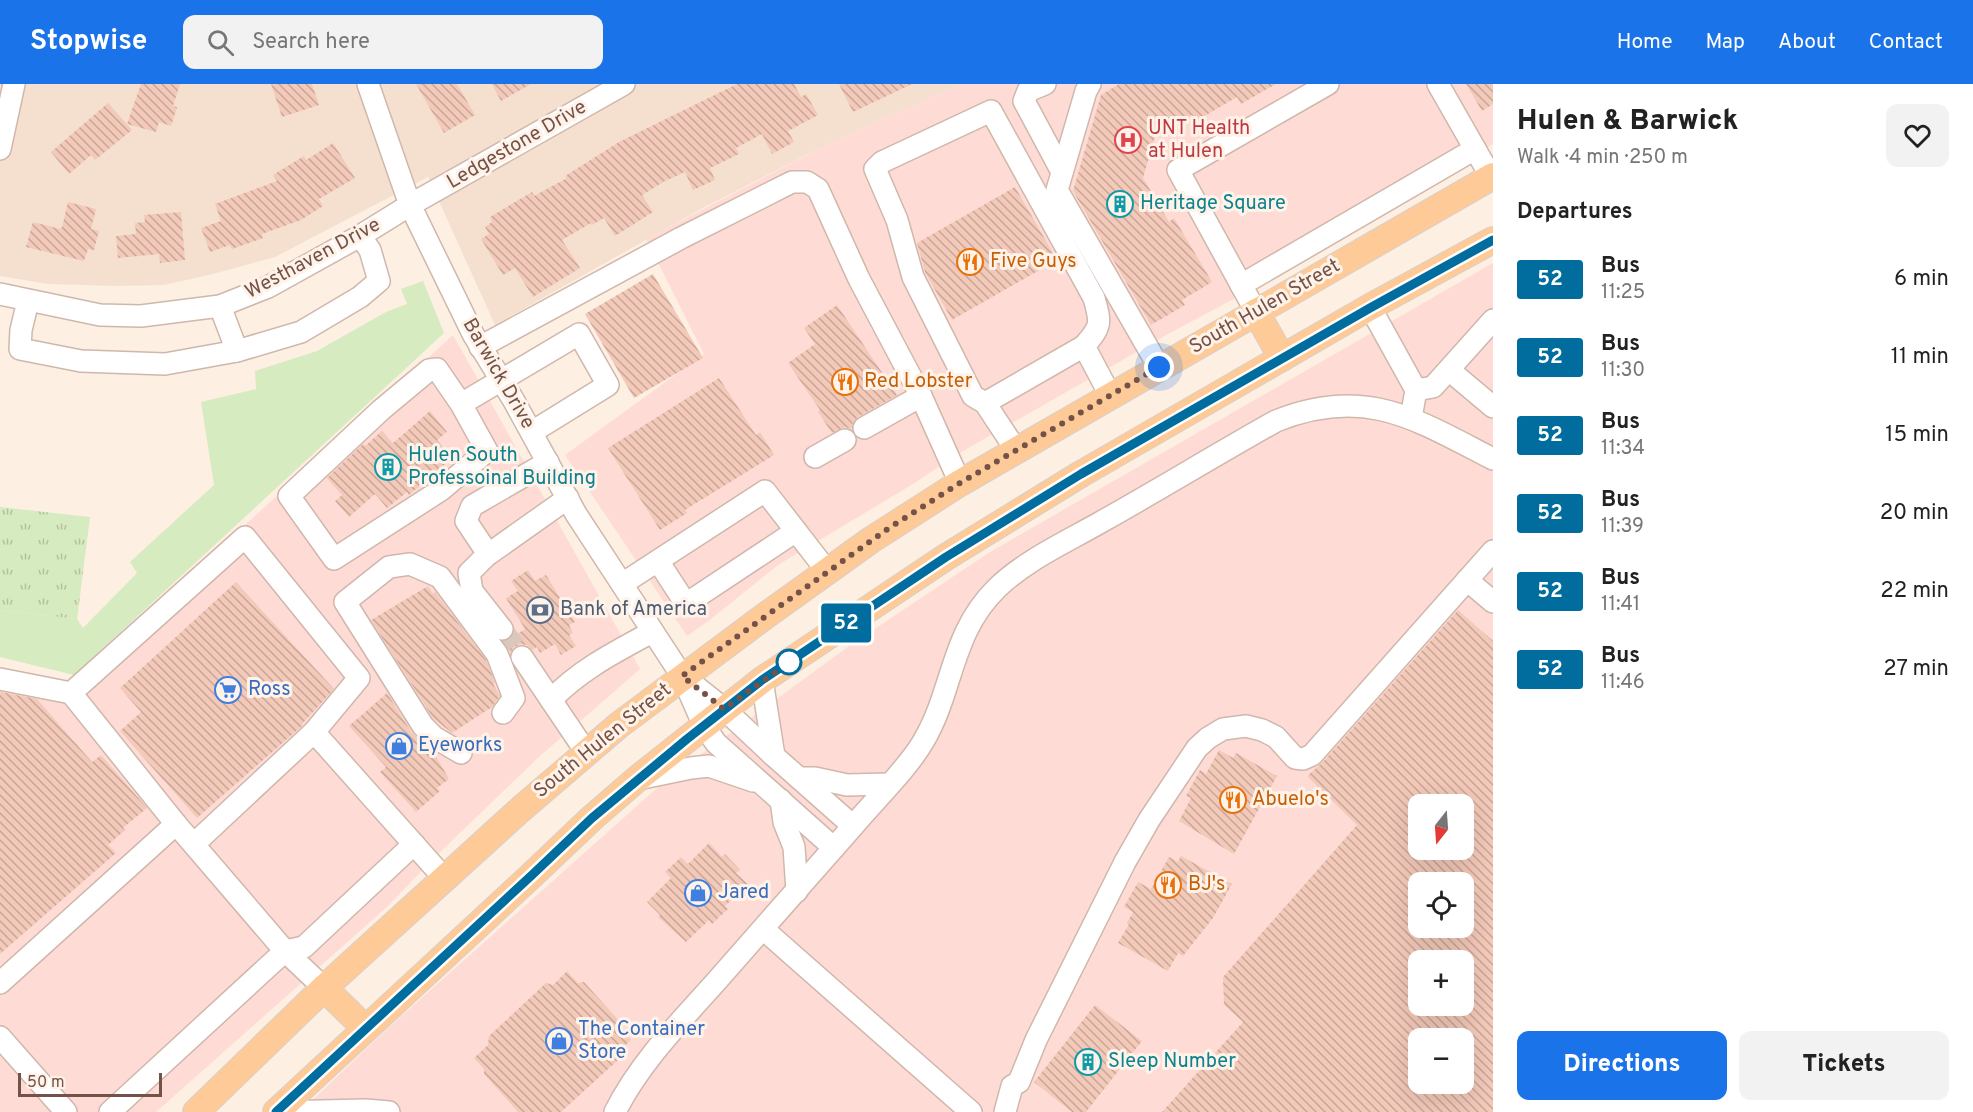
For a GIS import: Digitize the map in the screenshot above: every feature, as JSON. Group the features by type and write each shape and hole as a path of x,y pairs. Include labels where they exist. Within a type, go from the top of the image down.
{"main road":[{"name":"South Hulen Street","path":"196,1112 324,988 586,752 682,676 827,571 960,483 1492,176"},
{"path":"276,1112 592,818 637,779 762,680 955,551 1081,474 1493,240"},
{"path":"1256,312 1282,358"},
{"path":"324,988 365,1028"}],"street":[{"path":"0,149 14,84"},
{"name":"Barwick Drive","path":"368,84 410,205 480,347 568,498 682,676"},
{"name":"Ledgestone Drive","path":"410,205 624,84"},
{"path":"1045,84 1028,91 1024,101 1062,172"},
{"path":"1090,84 1057,190 1159,367"},
{"path":"1256,312 1178,170 1328,84"},
{"path":"1438,84 1474,149 1492,176"},
{"path":"985,403 1084,346 1097,332 1101,320 1094,298 991,111 882,162 875,169 897,220 913,277 974,396 985,403 1016,450"},
{"path":"1241,285 1474,149"},
{"path":"480,347 701,228 792,182 807,182 818,189 859,279 921,396 960,483"},
{"name":"Westhaven Drive","path":"0,294 100,315 141,316 220,306 268,287 360,236 410,205"},
{"path":"1339,229 1355,256"},
{"path":"28,301 21,330 20,349 81,361 165,364 237,351 301,332 360,297 379,281 370,250 360,236"},
{"path":"220,306 237,351"},
{"path":"1370,308 1416,390 1411,418"},
{"path":"1416,390 1433,387 1493,320"},
{"path":"461,404 579,334 608,385 531,432"},
{"path":"1084,346 1110,395"},
{"path":"437,369 461,404 487,452 441,490 334,559 289,496 381,410 429,370 437,369"},
{"path":"1449,370 1493,407"},
{"path":"864,428 921,396"},
{"path":"615,1112 637,1074 652,1055 922,745 942,700 957,651 971,622 981,606 999,587 1018,572 1219,453 1292,414 1329,406 1382,409 1411,418 1493,459"},
{"path":"815,457 845,440"},
{"path":"487,555 466,521 472,506 548,462"},
{"path":"622,584 765,491 827,571"},
{"path":"502,629 472,591 469,573 487,555 568,498"},
{"path":"658,561 686,604 796,531"},
{"path":"71,693 245,537 359,678 314,732 194,844"},
{"path":"1005,1112 1012,1086 1018,1082 1036,1040 1125,862 1149,820 1197,748 1223,729 1246,726 1276,737 1295,758 1303,759 1312,755 1493,551"},
{"path":"461,753 434,737 423,726 345,602 389,567 410,564 440,577 497,654 514,698 503,713"},
{"path":"1467,580 1493,602"},
{"path":"551,700 562,688 610,654 652,632"},
{"path":"522,657 586,752"},
{"path":"682,676 724,709 853,825"},
{"path":"682,676 704,726 716,743 834,848"},
{"path":"0,679 71,693 176,824 285,951 324,988"},
{"path":"762,680 774,756"},
{"path":"314,732 444,878"},
{"path":"637,779 709,766 762,784"},
{"path":"799,778 815,778 847,785 889,784"},
{"path":"781,800 784,822 795,848 797,891"},
{"path":"0,983 176,824"},
{"path":"110,1112 285,951 304,947 414,844"},
{"path":"763,929 971,1112"},
{"path":"0,1037 66,1112"},
{"path":"276,1112 366,1110 389,1112"}],"shaded area":[{"path":"0,84 963,84 836,140 701,209 495,325 428,177 275,257 213,274 164,285 117,286 48,284 0,276"},
{"path":"963,84 1493,84 1493,144 1260,285 1168,334 963,451 913,484 778,565 687,636 565,455 704,354 646,239 836,140"},
{"path":"1493,263 1493,1112 300,1112 388,1028 666,780 849,646 990,552"},
{"path":"453,335 640,669 540,756 436,856 388,906 156,1112 0,1112 0,667 72,683"}],"green space":[{"path":"423,281 444,333 74,675 0,657 0,610 77,619 83,628 137,573 130,562 214,485 201,402 256,389 255,371 317,351 386,312 407,304 401,289"},
{"path":"0,507 90,517 77,619 0,610"}],"building":[{"path":"141,84 180,84 173,106 177,107 171,126 159,122 156,132 127,124"},
{"path":"271,84 312,84 319,105 282,117"},
{"path":"416,84 457,84 475,115 444,133"},
{"path":"492,84 531,84 501,101"},
{"path":"737,84 794,84 801,97 806,94 818,115 788,131 794,142 772,154 762,134 736,148 739,154 710,168 715,180 693,190 685,172 665,181 642,195 653,212 615,236 604,218 562,240 580,268 533,297 515,268 503,275 481,239 489,234 485,227 492,222 490,217 532,192 534,196 567,178 565,176 619,142"},
{"path":"839,84 912,84 853,112"},
{"name":"Heritage Square","path":"1119,84 1276,84 1241,104 1237,97 1196,121 1192,115 1155,136 1143,178 1169,222 1174,218 1212,282 1182,300 1185,305 1151,325 1073,191 1101,95"},
{"path":"1466,84 1493,84 1493,104 1482,111"},
{"path":"108,103 132,130 95,160 91,155 69,174 51,152"},
{"path":"333,143 355,178 319,199 323,206 301,220 262,234 263,238 232,249 230,245 210,252 201,228 221,221 215,204 277,181 273,175 304,156 306,160"},
{"path":"1015,187 1057,260 952,320 925,272 917,243"},
{"path":"68,202 96,209 91,229 99,231 94,250 88,249 84,261 26,247 33,222 60,229 62,227"},
{"path":"181,212 185,260 160,263 159,254 118,258 116,236 136,234 135,223 145,222 144,215"},
{"path":"653,274 703,358 634,398 585,314"},
{"name":"Red Lobster","path":"837,305 897,395 858,417 851,429 845,427 832,433 818,412 820,410 788,363 815,344 804,328"},
{"path":"719,378 756,435 760,432 774,455 685,510 687,513 660,530 608,448"},
{"name":"Hulen South Professoinal Building","path":"430,411 447,432 437,440 452,458 409,495 407,492 387,508 375,494 349,517 335,501 342,495 327,478 363,444 365,446 382,431 393,443"},
{"name":"Bank of America","path":"528,570 535,581 546,575 575,622 569,625 573,633 569,635 576,646 561,655 555,644 540,653 537,647 532,650 527,645 521,644 514,647 510,653 504,642 525,629 506,598 518,591 511,581"},
{"name":"Ross","path":"236,582 334,689 303,725 197,818 120,731 141,712 120,688"},
{"path":"428,586 433,594 435,592 486,660 495,683 493,684 500,696 492,707 452,733 433,718 371,620"},
{"path":"1458,610 1493,641 1493,1112 1162,1112 1243,1022 1224,1005 1223,977 1357,825 1307,776 1322,763"},
{"path":"0,692 37,699 92,762 101,755 147,808 123,828 125,830 108,845 116,853 0,954"},
{"name":"Eyeworks","path":"387,693 412,733 433,751 449,779 437,788 440,791 416,812 380,772 386,767 349,726"},
{"path":"1219,750 1233,758 1236,753 1277,776 1234,854 1179,821 1191,798 1186,796 1200,770 1206,774"},
{"name":"Jared","path":"709,843 722,857 725,854 740,870 736,873 748,884 725,906 728,909 712,924 709,920 686,942 658,917 660,915 647,902 671,878 665,872 681,857 688,864"},
{"path":"1181,856 1232,884 1213,918 1183,956 1178,953 1168,971 1118,943 1133,912 1124,907 1138,882 1151,889 1169,857 1178,862"},
{"name":"The Container Store","path":"567,971 578,983 584,982 622,1024 620,1029 631,1040 618,1052 617,1061 561,1112 518,1112 484,1074 484,1069 474,1058 488,1045 489,1036 546,983 553,985"},
{"name":"Sleep Number","path":"1095,1005 1142,1041 1086,1112 1072,1112 1034,1082"}],"tunnel":[{"path":"502,629 522,657"}],"bus line":[{"name":"52","path":"276,1112 592,818 637,779 762,680 946,557 1081,474 1493,240"}],"place":[{"name":"UNT Health at Hulen","path":"1128,140"},
{"name":"Heritage Square","path":"1120,204"},
{"name":"Five Guys","path":"970,262"},
{"name":"Red Lobster","path":"845,382"},
{"name":"Hulen South Professoinal Building","path":"388,467"},
{"name":"Bank of America","path":"540,610"},
{"name":"Ross","path":"228,690"},
{"name":"Eyeworks","path":"399,746"},
{"name":"Abuelo's","path":"1233,800"},
{"name":"BJ's","path":"1168,885"},
{"name":"Jared","path":"698,893"},
{"name":"The Container Store","path":"559,1041"},
{"name":"Sleep Number","path":"1088,1062"}],"route":[{"path":"789,662 795,658 724,709 682,676 889,528 960,483 1159,367"}]}
